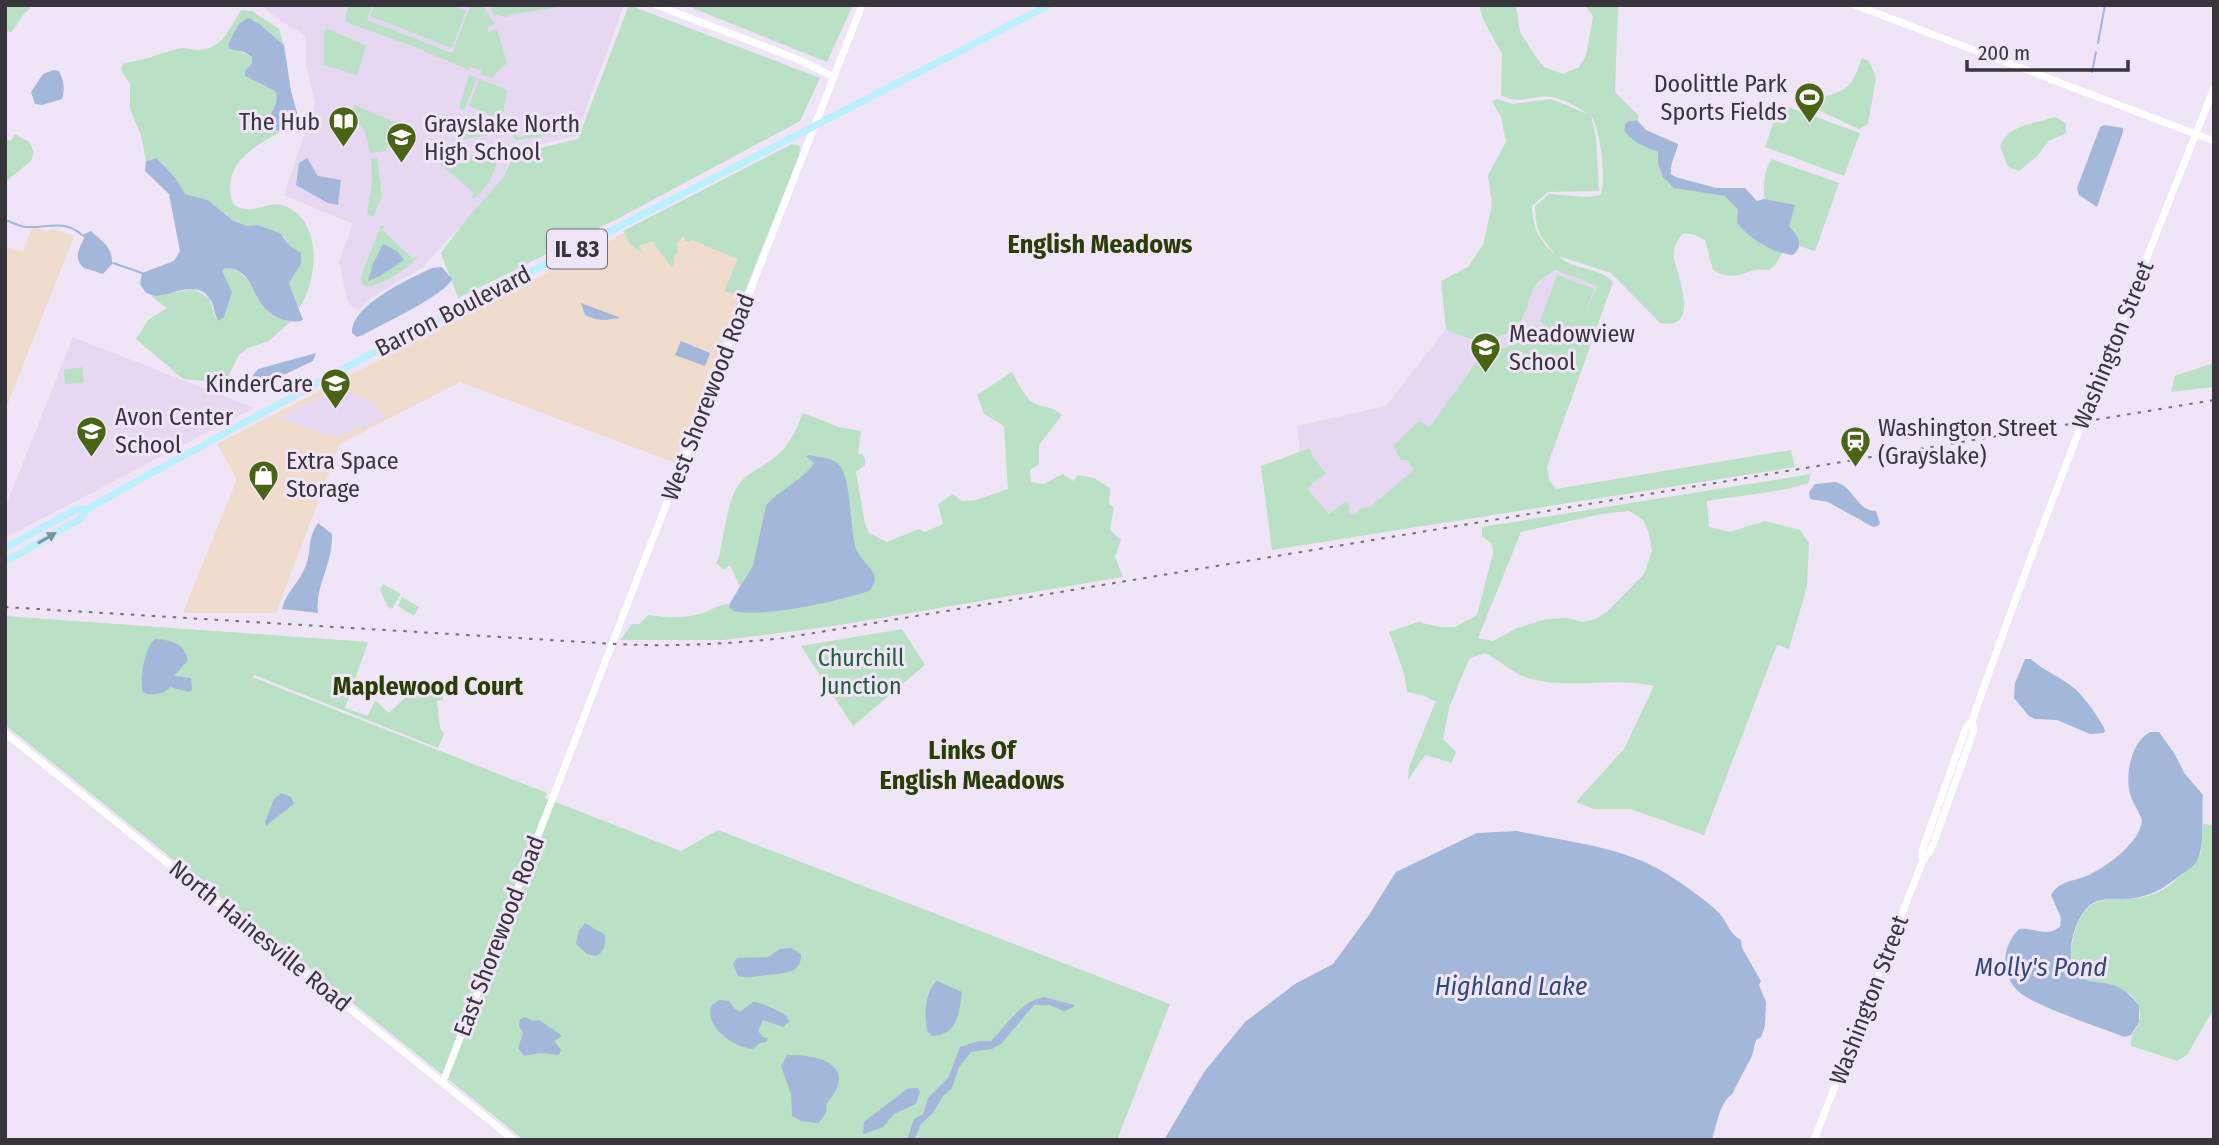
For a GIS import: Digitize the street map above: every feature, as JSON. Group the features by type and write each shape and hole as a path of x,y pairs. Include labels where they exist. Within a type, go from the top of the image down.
{"main road":[{"path":"656,5 835,75"},
{"path":"667,5 835,75"},
{"name":"West Shorewood Road","path":"556,789 862,5"},
{"name":"Barron Boulevard","path":"5,562 80,519 86,510 402,337 1049,5"},
{"path":"1854,5 2214,141"},
{"name":"Washington Street","path":"1814,1140 1923,860 1922,851 1966,728 1972,721 2060,481 2214,88"},
{"name":"Barron Boulevard","path":"5,548 77,509 86,510"},
{"name":"North Hainesville Road","path":"5,733 514,1140"},
{"name":"East Shorewood Road","path":"443,1082 556,789"}],"shaded area":[{"name":"Grayslake North High School","path":"260,5 624,5 576,136 511,151 503,179 423,267 366,301 359,311 348,303 339,261 353,224 284,195 315,103 306,65 306,36"},
{"path":"796,144 800,149 675,463 460,382 340,444 276,613 183,613 237,479 217,444"},
{"path":"33,225 46,232 53,229 74,236 5,411 5,246 23,252"},
{"name":"Meadowview School","path":"1556,270 1597,286 1518,485 1354,515 1329,514 1307,488 1326,472 1312,456 1300,452 1297,426 1386,406 1446,329 1469,340 1491,341 1516,329 1525,312 1529,295 1545,275"},
{"name":"Avon Center School","path":"73,337 254,408 5,538 5,508"},
{"name":"KinderCare","path":"338,388 373,402 385,418 364,429 362,426 336,438 279,418"}],"green space":[{"path":"5,5 33,5 12,32 5,31"},
{"path":"348,5 372,5 367,20 452,53 470,7 467,5 482,5 495,24 488,27 488,32 497,29 507,63 491,78 481,74 481,70 467,66 470,70 346,22"},
{"path":"374,5 452,5 466,11 452,48 370,16"},
{"path":"489,5 574,5 506,17 494,14"},
{"path":"629,5 820,78 800,121 621,217 458,298 441,253 503,178 514,154 578,139"},
{"path":"685,5 853,5 827,62"},
{"path":"1479,5 1516,5 1520,32 1536,57 1544,67 1563,74 1579,67 1586,56 1593,16 1585,5 1618,5 1615,92 1639,116 1637,120 1626,122 1638,143 1658,152 1658,164 1674,187 1725,196 1738,210 1738,223 1761,244 1782,253 1769,270 1754,270 1729,276 1713,270 1705,240 1684,233 1676,244 1674,254 1684,310 1680,319 1673,323 1660,323 1611,273 1559,256 1571,264 1601,273 1613,282 1547,467 1549,480 1556,489 1791,450 1795,467 1272,550 1261,466 1310,448 1312,456 1326,473 1307,488 1329,514 1346,501 1350,507 1349,513 1354,515 1362,508 1372,507 1414,470 1407,460 1401,460 1393,446 1419,421 1430,427 1479,358 1522,341 1536,326 1545,326 1540,321 1557,275 1594,289 1584,317 1597,286 1556,270 1538,283 1522,319 1511,332 1481,340 1467,338 1446,329 1441,281 1468,267 1483,245 1492,205 1488,175 1506,142 1501,117 1492,101 1497,99 1512,104 1551,99 1588,114 1556,98 1514,100 1501,95 1502,54 1483,19","holes":["1591,115 1595,122 1603,165 1601,195 1588,197 1549,194 1535,206 1540,233 1556,255 1538,233 1532,206 1548,192 1599,191 1596,138"]},
{"path":"241,10 252,11 279,29 284,45 254,20 235,29 228,46 252,57 245,76 275,91 275,103 266,123 273,131 280,132 252,149 237,164 230,184 231,198 236,206 246,209 282,205 305,222 311,235 313,266 311,281 299,308 289,283 301,264 301,253 289,245 285,238 269,229 258,225 247,226 232,220 208,200 185,194 159,159 146,161 141,135 130,109 130,84 121,70 123,63 177,49 199,50 214,46 229,30"},
{"path":"326,28 366,46 357,75 324,65"},
{"path":"1862,58 1869,61 1876,78 1868,124 1859,129 1809,106 1812,101 1850,84"},
{"path":"469,75 477,78 464,110 459,108"},
{"path":"479,79 507,90 502,120 469,106"},
{"path":"1780,104 1860,133 1844,176 1765,147"},
{"path":"356,105 391,121 397,121 386,151 370,153 365,132 351,109"},
{"path":"2056,117 2066,124 2066,133 2049,141 2036,157 2019,171 2008,167 2000,146 2009,133"},
{"path":"464,118 501,133 459,140"},
{"path":"561,126 565,127 558,134 517,140 513,137 515,133 517,137 559,130"},
{"path":"15,134 29,142 34,152 31,161 5,182 5,139 11,141"},
{"path":"792,144 800,146 799,156 743,296 724,291 738,259 692,240 685,241 684,235 677,243 678,252 671,267 652,241 639,246 643,254 630,244 623,231"},
{"path":"491,152 497,155 494,173 474,199 474,193 438,162 434,162"},
{"path":"377,158 382,196 373,216 367,215 372,182 371,159"},
{"path":"1771,159 1839,183 1815,251 1788,239 1772,219 1764,190 1764,179"},
{"path":"381,225 384,227 382,230 413,259 418,258 389,279 377,285 366,286 361,282 362,274"},
{"path":"225,268 243,275 264,306 290,322 269,341 248,348 239,355 225,383 183,379 136,339 148,320 167,308 151,296 194,289 209,298 215,316 220,321 227,303 221,271"},
{"path":"2214,363 2214,387 2171,392 2175,376"},
{"path":"82,367 84,383 65,384 64,370"},
{"path":"1012,372 1028,399 1062,415 1039,445 1039,464 1030,470 1031,482 1043,484 1063,474 1073,481 1078,475 1094,478 1110,488 1109,504 1114,507 1110,530 1121,540 1115,557 1123,577 833,626 764,635 724,640 620,640 632,624 639,624 648,615 686,617 731,603 740,587 730,565 724,570 716,563 735,491 743,480 784,448 803,413 839,427 861,431 858,454 865,458 865,465 856,472 865,524 869,533 887,542 919,529 925,532 943,524 938,504 953,494 962,501 976,500 1008,489 1004,426 984,414 977,395"},
{"path":"1811,474 1808,483 1788,489 1707,501 1709,527 1730,532 1765,521 1800,530 1809,543 1807,586 1789,649 1777,645 1704,835 1630,809 1594,809 1576,802 1624,749 1654,686 1623,682 1559,683 1528,678 1485,653 1469,659 1449,708 1443,739 1456,752 1452,763 1425,755 1408,780 1409,767 1435,703 1438,703 1425,696 1407,692 1404,673 1389,632 1418,622 1455,627 1477,615 1493,553 1492,544 1482,536 1482,527","holes":["1629,511 1643,520 1649,533 1652,551 1644,574 1608,611 1596,619 1582,622 1567,618 1546,619 1517,628 1493,641 1478,638 1521,532 1601,514"]},
{"path":"383,584 401,594 392,609 388,607 380,590"},
{"path":"402,597 419,607 414,616 398,606"},
{"path":"5,616 368,642 345,708 368,716 376,701 389,713 408,695 406,692 410,689 424,688 443,695 443,700 437,701 440,728 444,734 438,748 254,675 252,677 547,793 545,798 681,851 718,830 1170,1004 1117,1140 524,1140 5,725"},
{"name":"Churchill Junction","path":"902,629 925,665 853,726 801,646"},
{"path":"2203,824 2214,825 2214,1008 2187,1055 2177,1061 2131,1046 2140,1019 2138,1005 2133,997 2118,988 2082,979 2073,965 2071,950 2080,920 2088,908 2097,902 2147,896 2162,890 2178,878 2201,853"}],"water":[{"path":"249,18 284,45 291,91 299,120 288,130 273,131 266,123 276,103 275,91 245,76 252,57 228,46 238,26"},
{"path":"59,71 62,78 62,99 42,105 35,104 31,92 43,74"},
{"path":"1637,120 1646,130 1678,144 1671,170 1671,174 1676,177 1716,188 1745,188 1757,201 1764,199 1795,205 1789,226 1798,240 1797,251 1793,255 1785,253 1755,240 1737,223 1738,210 1725,196 1674,188 1663,177 1658,164 1658,152 1635,141 1624,130 1626,122"},
{"path":"2104,125 2123,128 2123,132 2097,207 2079,195 2077,188 2100,127"},
{"path":"157,158 176,179 185,194 208,200 232,220 280,233 289,245 301,253 301,264 289,283 303,320 287,321 271,314 245,276 233,269 225,268 222,271 232,292 224,317 219,321 211,301 200,290 155,296 146,293 140,284 142,273 174,261 180,251 169,194 145,171 146,161"},
{"path":"307,158 318,176 341,180 338,205 328,203 296,185 299,163"},
{"path":"91,231 106,244 111,253 112,264 103,274 84,268 79,261 78,254 84,238 82,235"},
{"path":"383,244 397,251 404,260 368,281 373,264"},
{"path":"442,267 452,279 447,286 412,309 363,335 357,337 352,333 354,323 361,313 383,294 432,268"},
{"path":"581,303 621,318 595,319 585,315"},
{"path":"681,341 710,353 705,366 675,355"},
{"path":"316,353 313,361 247,392 251,378 258,369"},
{"path":"806,456 834,461 844,473 855,546 873,573 873,584 869,591 801,607 747,613 734,611 729,607 730,603 753,566 766,506 809,469 814,463"},
{"path":"1835,482 1847,489 1864,507 1876,511 1880,523 1878,526 1873,527 1828,502 1810,499 1809,492 1815,484"},
{"path":"318,523 332,534 332,545 319,593 318,613 282,609 306,565 312,534"},
{"path":"155,639 171,641 183,649 188,660 174,676 191,678 192,690 189,692 170,687 157,694 143,692 144,664 148,649"},
{"path":"2025,659 2031,659 2078,691 2099,720 2104,733 2090,734 2057,720 2035,719 2029,716 2014,698 2015,683"},
{"name":"Molly's Pond","path":"2150,732 2159,732 2185,774 2203,795 2201,850 2192,867 2154,893 2093,903 2081,915 2071,945 2072,964 2078,975 2086,980 2118,987 2139,1006 2139,1022 2131,1035 2125,1037 2027,998 2008,978 2005,961 2009,944 2019,929 2050,932 2060,927 2061,918 2051,895 2055,890 2063,883 2089,875 2105,865 2136,837 2142,820 2130,794 2129,769 2138,743"},
{"path":"281,793 291,797 294,804 266,826 274,799"},
{"name":"Highland Lake","path":"1517,831 1594,846 1650,865 1694,892 1719,913 1734,935 1741,940 1742,948 1761,981 1759,985 1766,1002 1765,1026 1732,1094 1721,1109 1712,1140 1164,1140 1204,1072 1245,1022 1295,984 1333,964 1396,872 1477,833"},
{"path":"585,923 605,935 604,947 596,956 587,954 576,944 579,931"},
{"path":"791,948 801,954 798,966 790,972 742,977 738,976 733,964 737,958 768,957 780,949"},
{"path":"937,981 962,992 956,1022 947,1032 932,1036 928,1033 926,1006"},
{"path":"1044,997 1074,1007 1064,1011 1049,1005 1034,1005 1001,1044 992,1049 971,1052 959,1067 952,1088 921,1124 914,1140 907,1140 914,1119 923,1114 928,1098 948,1078 960,1047 979,1041 991,1041 1021,1008"},
{"path":"719,1000 729,1001 740,1012 753,1002 760,1003 787,1016 789,1022 783,1027 763,1020 758,1031 768,1038 766,1042 753,1049 746,1048 716,1029 710,1014 711,1006"},
{"path":"525,1017 533,1021 539,1020 562,1036 554,1041 561,1050 559,1055 540,1053 524,1056 518,1048 523,1033 519,1026 520,1019"},
{"path":"787,1055 823,1060 838,1072 839,1081 826,1104 825,1114 818,1123 801,1121 792,1116 791,1094 781,1066"},
{"path":"918,1088 920,1092 916,1104 894,1114 883,1127 863,1134 864,1122 907,1089"}],"waterway":[{"path":"2098,43 2105,5"},
{"path":"2092,72 2096,52"},
{"path":"5,220 24,227 69,227 82,235"},
{"path":"113,263 142,273"}],"railway":[{"path":"5,607 616,644 679,645 763,640 2214,400"}],"place":[{"name":"Doolittle Park Sports Fields","path":"1810,125"},
{"name":"The Hub","path":"343,149"},
{"name":"Grayslake North High School","path":"401,165"},
{"name":"Meadowview School","path":"1486,375"},
{"name":"KinderCare","path":"336,411"},
{"name":"Avon Center School","path":"92,458"},
{"name":"Washington Street (Grayslake)","path":"1855,469"},
{"name":"Extra Space Storage","path":"263,502"}],"district":[{"name":"English Meadows","path":"1100,244"},
{"name":"Maplewood Court","path":"428,686"},
{"name":"Links Of English Meadows","path":"972,765"}]}
